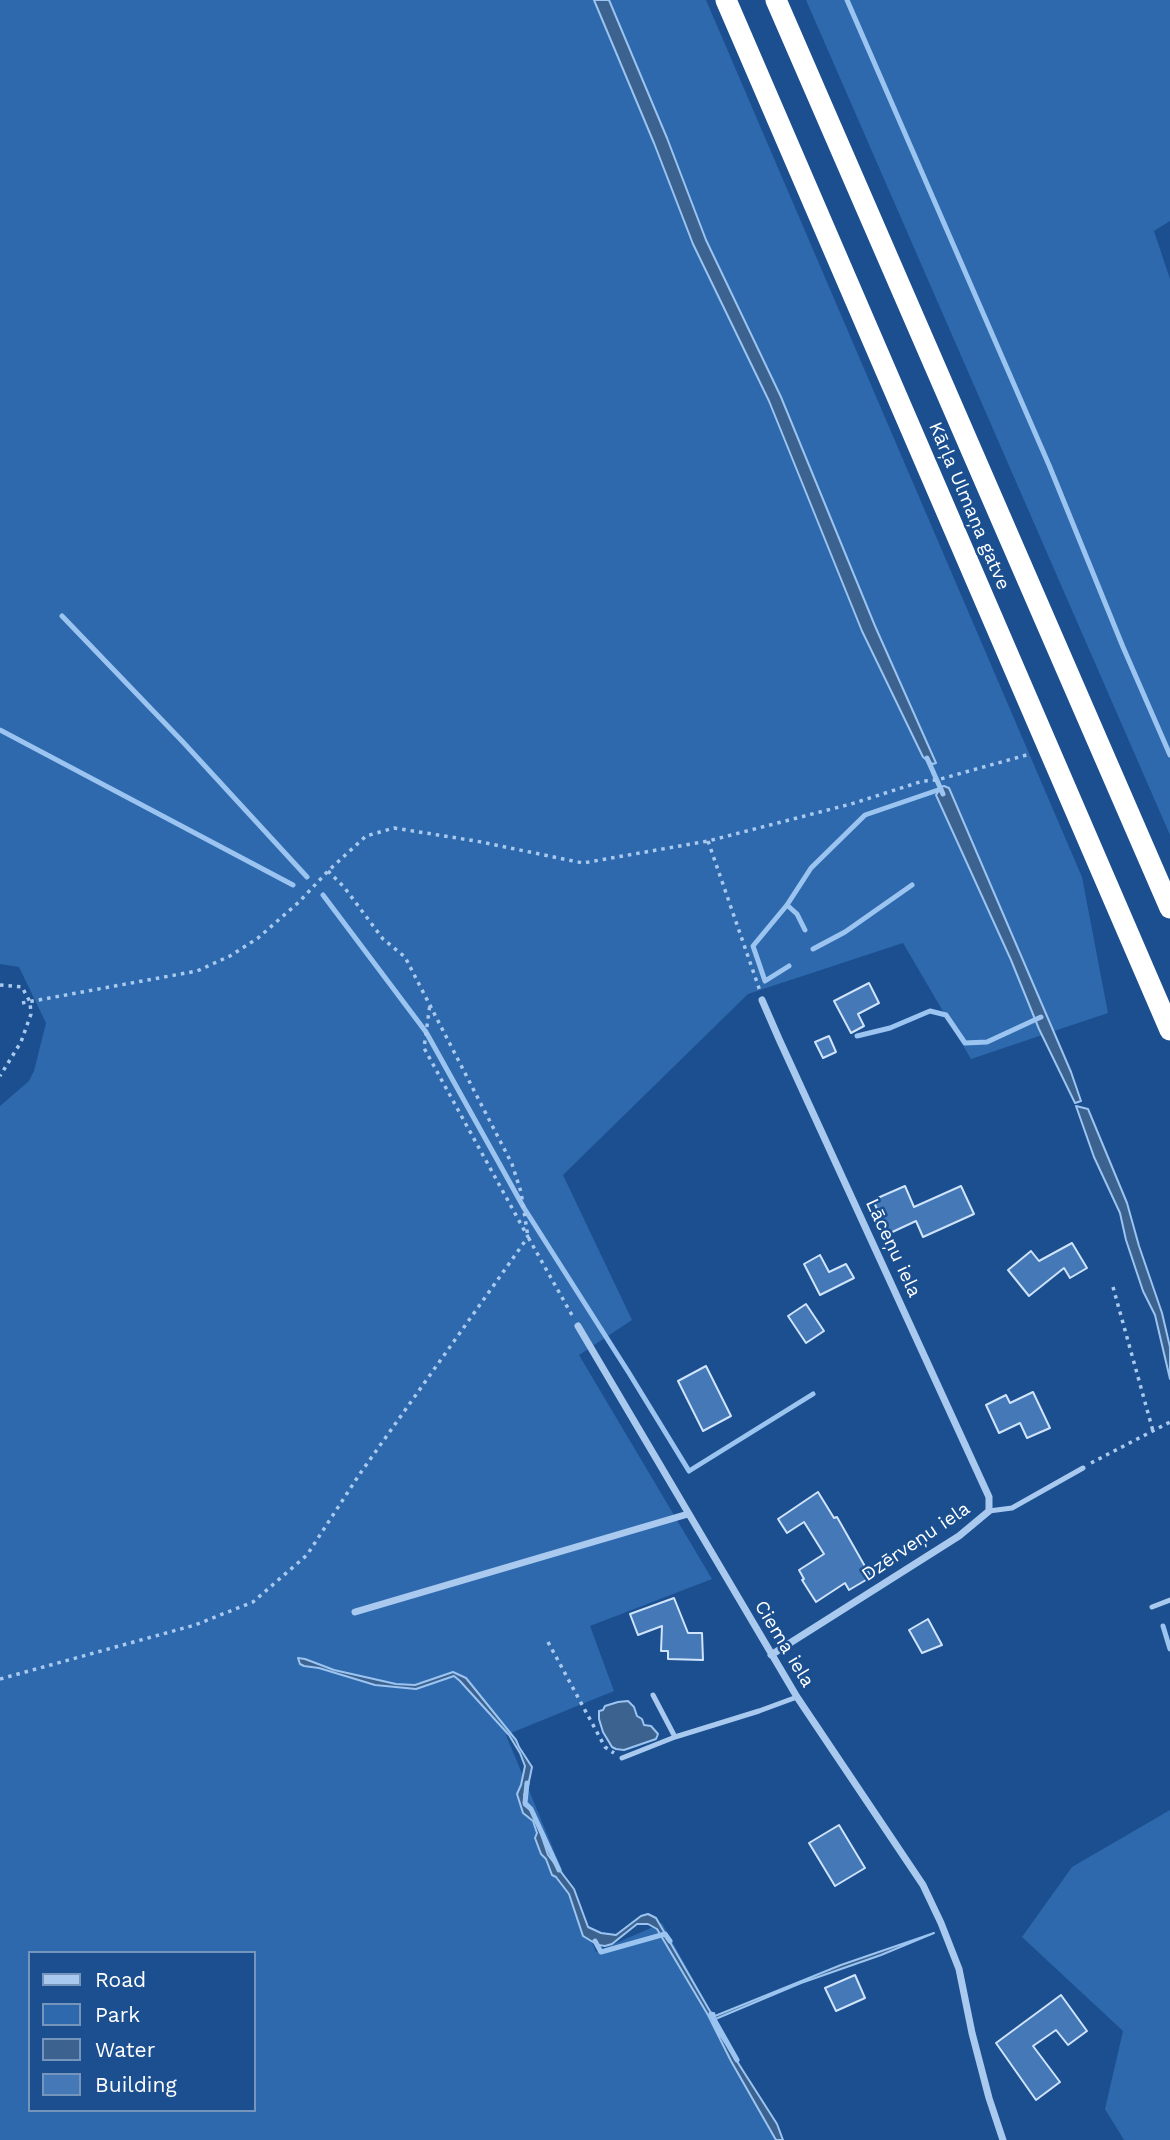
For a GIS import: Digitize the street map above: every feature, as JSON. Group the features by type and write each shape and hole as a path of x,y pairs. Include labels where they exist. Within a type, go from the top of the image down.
{"highway":[{"name":"Kārļa Ulmaņa gatve","path":"726,0 1170,1030"},
{"name":"Kārļa Ulmaņa gatve","path":"776,0 1170,908"}],"street":[{"name":"Lāceņu iela","path":"762,1000 982,1479 989,1497 989,1511"},
{"name":"Ciema iela","path":"578,1326 771,1655 923,1885 959,1969 975,2046 1003,2140"},
{"name":"Dzērveņu iela","path":"771,1655 960,1536 989,1511"},
{"path":"355,1612 688,1514"}],"lane":[{"name":"Dzērveņu iela","path":"989,1511 1012,1508 1083,1468"},
{"path":"1152,1607 1170,1600"},
{"path":"653,1695 675,1737"},
{"path":"622,1758 675,1737 797,1697"}],"path":[{"path":"22,1003 197,971 230,957 258,938 299,902 366,836 394,828 476,841 583,863 708,841 1049,749"},
{"path":"708,841 762,1000"},
{"path":"0,1679 195,1625 253,1602 307,1555 359,1475 528,1237 515,1173 405,957 383,939 344,887 328,871"},
{"path":"0,985 22,987 30,1002 31,1014 22,1042 0,1076"},
{"path":"430,1004 424,1048 578,1326"},
{"path":"1113,1287 1153,1431"},
{"path":"1083,1468 1170,1422"},
{"path":"548,1642 605,1747 622,1758"}],"green space":[{"path":"0,0 706,0 1082,877 1108,1013 971,1059 903,943 748,994 563,1175 632,1320 579,1355 712,1579 590,1626 614,1691 506,1735 596,1952 662,1923 782,2140 0,2140 0,1106 29,1081 46,1023 19,967 0,964"},
{"path":"806,0 1170,0 1170,221 1154,231 1170,279 1170,835"},
{"path":"1170,1810 1170,2140 1124,2140 1105,2109 1123,2031 1022,1937 1072,1867"}],"water":[{"path":"594,0 609,0 706,240 781,397 875,626 936,763 933,764 923,757 862,631 769,401 693,244"},
{"path":"944,786 949,788 1081,1101 1075,1103 1039,1029 1011,960 936,795"},
{"path":"1076,1106 1088,1109 1127,1203 1162,1313 1170,1347 1170,1379 1155,1315 1143,1291 1120,1213 1094,1157"},
{"path":"298,1658 334,1670 396,1684 415,1685 453,1672 466,1678 516,1740 532,1767 524,1805 534,1813 548,1855 574,1889 588,1927 601,1933 616,1935 641,1916 648,1914 656,1918 715,2016 841,1965 934,1933 801,1983 713,2020 777,2124 783,2140 776,2140 708,2015 657,1929 648,1924 637,1924 612,1944 605,1946 583,1936 569,1894 552,1875 535,1838 537,1833 533,1821 523,1813 517,1794 525,1766 520,1753 509,1735 460,1681 454,1676 416,1689 375,1685 304,1666"},
{"path":"628,1701 644,1725 651,1726 658,1734 656,1739 624,1750 616,1749 603,1732 599,1711 605,1706"}],"building":[{"path":"869,983 879,1003 858,1014 864,1026 851,1033 834,1001"},
{"path":"829,1036 836,1052 823,1058 815,1042"},
{"path":"905,1186 914,1207 961,1186 974,1214 923,1237 916,1221 888,1234 873,1200"},
{"path":"1072,1243 1087,1268 1070,1278 1064,1268 1029,1296 1008,1270 1031,1251 1039,1261"},
{"path":"820,1255 829,1272 846,1264 854,1278 820,1295 804,1264"},
{"path":"806,1304 824,1331 806,1343 788,1316"},
{"path":"706,1366 731,1416 703,1431 678,1381"},
{"path":"1033,1392 1050,1428 1027,1438 1020,1423 999,1433 986,1405 1006,1395 1010,1403"},
{"path":"818,1492 834,1518 837,1517 871,1577 849,1590 845,1583 816,1602 799,1570 824,1554 804,1522 787,1533 778,1519"},
{"path":"674,1598 688,1633 702,1633 703,1660 668,1659 668,1651 661,1651 662,1626 638,1635 630,1614"},
{"path":"928,1619 942,1645 922,1653 909,1630"},
{"path":"839,1825 865,1868 835,1886 809,1843"},
{"path":"855,1975 865,1998 836,2011 825,1988"},
{"path":"1061,1995 1087,2031 1068,2045 1056,2030 1033,2046 1060,2082 1036,2100 996,2043"}],"waterway":[{"path":"847,0 1049,465 1170,755"},
{"path":"62,616 307,877"},
{"path":"0,730 293,885"},
{"path":"927,758 943,794"},
{"path":"789,966 765,981 753,946 787,905 811,868 865,815 941,789"},
{"path":"813,949 845,932 912,885"},
{"path":"323,895 426,1032 524,1208 689,1471 813,1394"},
{"path":"787,905 797,914 805,930"},
{"path":"857,1036 890,1028 930,1011 946,1015 965,1043 987,1042 1041,1017"},
{"path":"1163,1626 1170,1649"},
{"path":"527,1783 525,1803 531,1809 559,1870"},
{"path":"595,1941 601,1952 665,1934 670,1941"},
{"path":"711,2014 737,2060"}]}
